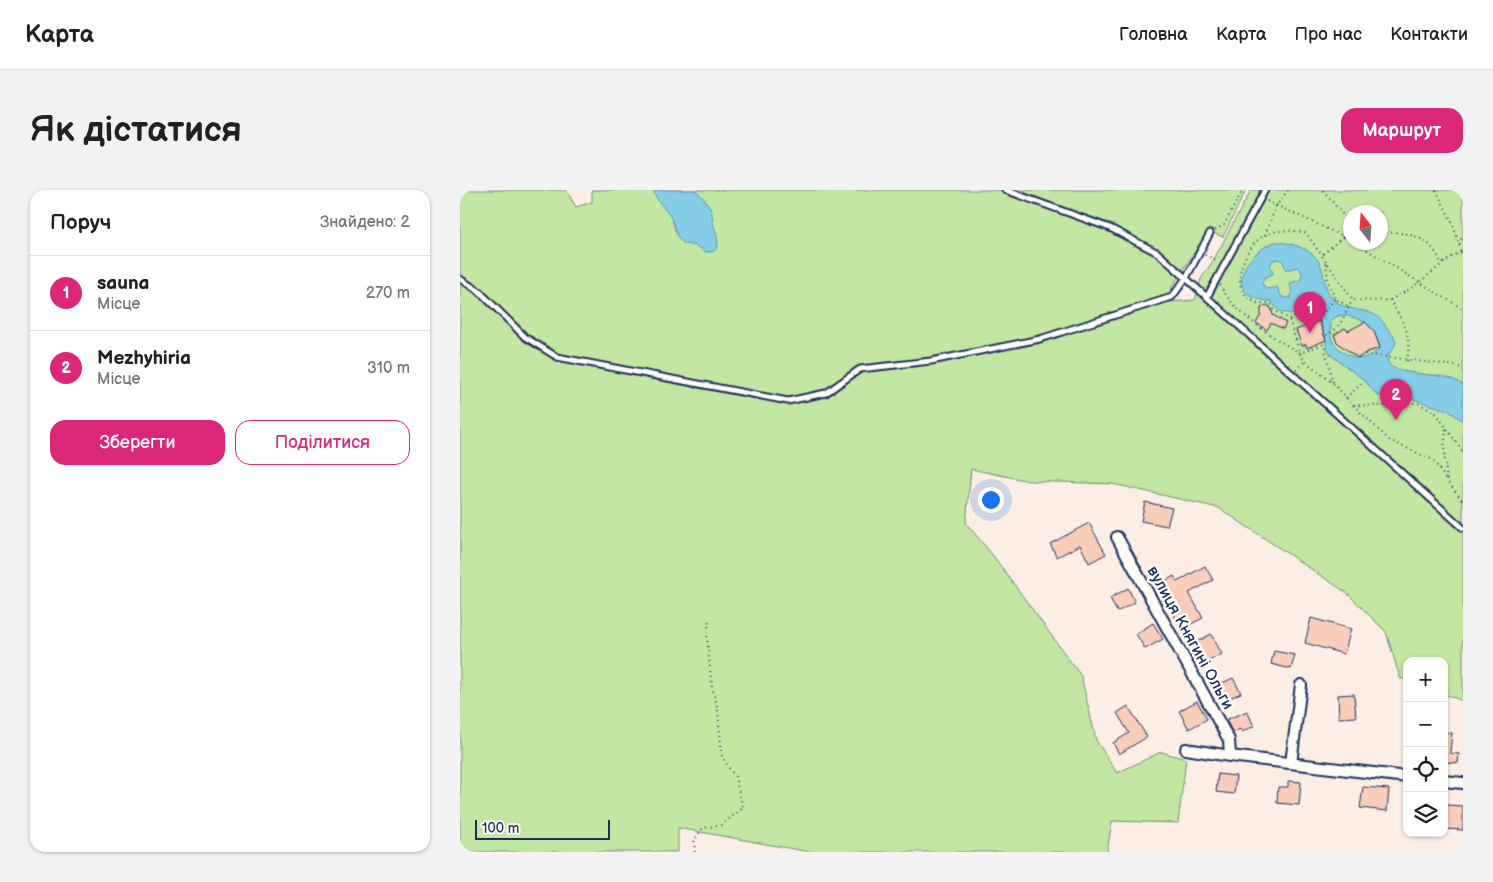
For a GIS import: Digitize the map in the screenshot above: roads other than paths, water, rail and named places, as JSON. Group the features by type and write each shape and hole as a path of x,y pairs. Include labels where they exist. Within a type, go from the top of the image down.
{"street":[{"name":"вулиця Княгині Ольги","path":"1117,536 1229,740 1230,756"},
{"path":"1291,763 1301,685"},
{"path":"1186,749 1403,777"},
{"path":"1448,781 1463,783"}],"lane":[{"path":"1005,190 1110,228 1158,253 1292,376 1463,528"},
{"path":"1208,297 1265,190"},
{"path":"460,279 479,291 525,337 557,357 788,401 826,393 860,369 931,360 1040,339 1172,297 1186,278 1210,233"}],"water":[{"path":"654,190 695,190 706,201 712,212 718,241 717,249 707,252 683,243 677,235 670,216 658,201"},
{"path":"1275,242 1298,246 1311,253 1321,265 1326,288 1332,298 1346,307 1374,314 1392,335 1396,342 1387,360 1391,367 1406,372 1451,378 1463,385 1463,421 1449,411 1410,398 1377,395 1364,380 1331,355 1327,348 1318,316 1305,313 1293,314 1282,312 1271,301 1256,298 1246,293 1242,285 1242,275 1246,265 1263,248","holes":["1279,259 1283,261 1286,270 1297,267 1301,270 1302,276 1300,280 1290,283 1291,297 1285,298 1281,296 1277,287 1268,289 1264,287 1262,282 1265,277 1273,274 1270,265 1273,260","1343,315 1358,319 1368,325 1380,348 1370,356 1363,358 1354,357 1339,349 1332,341 1331,321 1337,316"]}],"place":[{"name":"sauna","path":"1310,333"},
{"name":"Mezhyhiria","path":"1396,420"}]}
